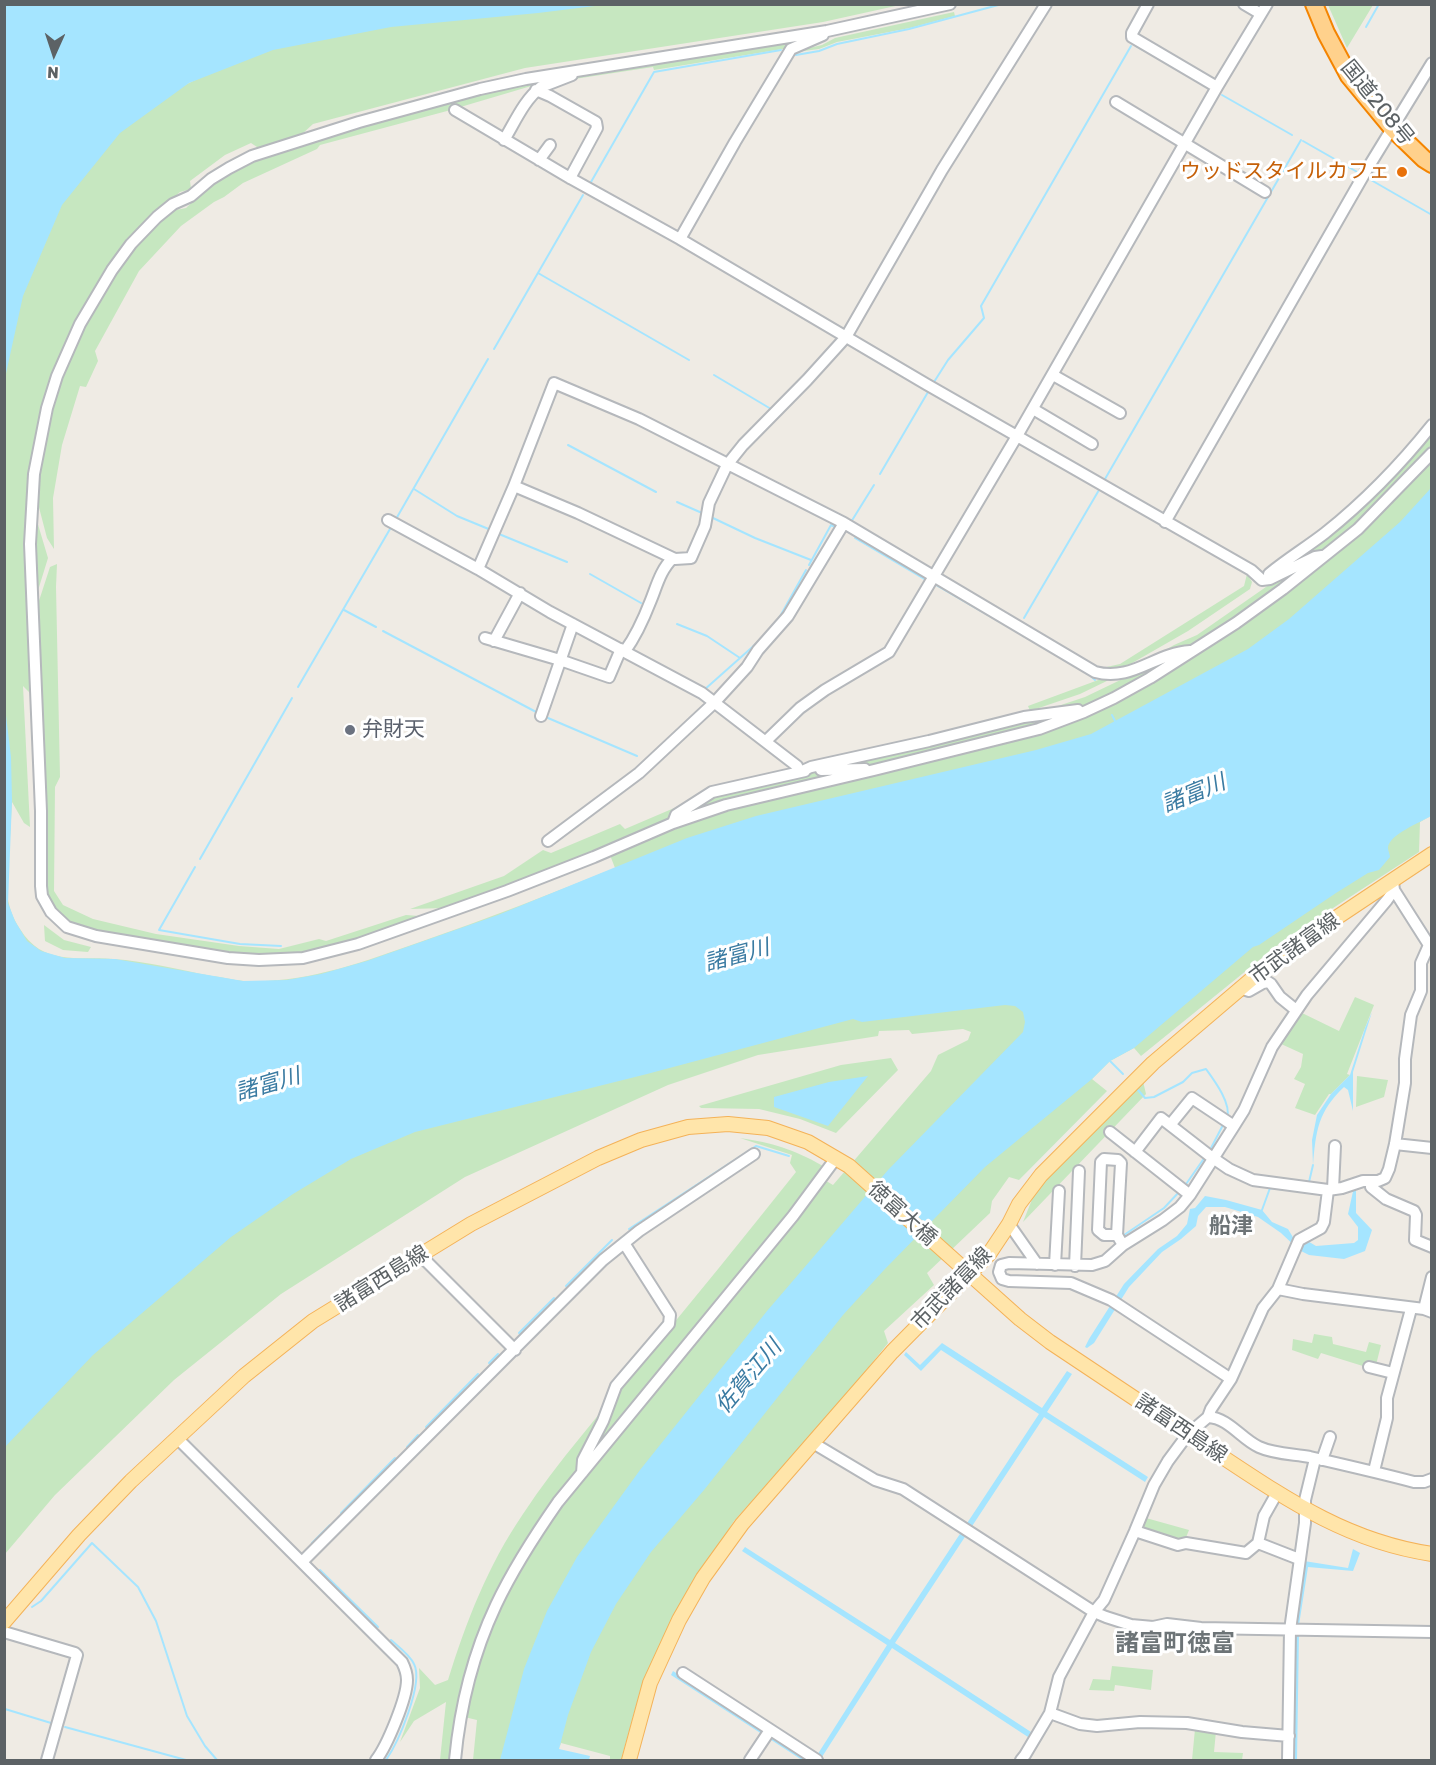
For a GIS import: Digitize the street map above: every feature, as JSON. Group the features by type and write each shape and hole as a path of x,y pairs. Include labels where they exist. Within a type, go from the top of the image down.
{"highway":[{"name":"国道208号","path":"1314,4 1326,33 1349,76 1392,128 1431,164"}],"main road":[{"name":"市武諸富線","path":"629,1761 650,1683 679,1620 703,1578 742,1524 891,1352 989,1254 1019,1204 1056,1158 1153,1063 1240,988 1291,948 1394,885 1431,854"},
{"name":"諸富西島線","path":"4,1622 79,1535 131,1481 244,1376 313,1321 471,1224 598,1158 641,1140 688,1127 728,1124 768,1128 808,1142 849,1166"},
{"name":"徳富大橋","path":"849,1166 954,1262"},
{"name":"諸富西島線","path":"954,1262 1050,1342 1277,1493 1305,1510 1355,1534 1383,1544 1431,1554"}],"street":[{"path":"950,4 827,31 526,79 469,92 359,122 252,156 211,179 191,196 173,204 157,217 131,244 112,270 80,324 57,376 47,408 34,474 30,544 41,811 41,886 42,896 51,912 67,927 79,932 228,958 282,960 324,953 410,926 507,891 673,823 726,805 1039,729 1084,712 1150,678 1245,616 1327,555 1381,507 1431,453"},
{"path":"514,486 675,559 691,558 705,526 709,502 727,465 743,445 846,337 942,170 1046,4"},
{"path":"1148,4 1132,37 1217,87"},
{"path":"766,741 800,708 825,690 889,652 1053,375 1264,9 1244,4"},
{"path":"680,239 791,49 820,38 827,31"},
{"path":"1166,522 1431,63"},
{"path":"504,140 528,98 536,90 569,78 580,70"},
{"path":"536,90 596,122 597,128 570,178"},
{"path":"1116,102 1265,192"},
{"path":"455,110 1251,570 1262,580 1270,579 1315,557 1327,555"},
{"path":"539,160 550,145"},
{"path":"1053,375 1119,413"},
{"path":"478,569 514,486 554,383 639,419 844,523 1095,672 1118,675 1178,651 1192,651"},
{"path":"1033,409 1092,444"},
{"path":"1262,580 1354,509 1389,476 1431,425"},
{"path":"388,520 573,624 702,693 766,741 797,766 800,772"},
{"path":"548,841 639,773 715,702 788,616 844,523"},
{"path":"520,593 490,640 560,660 609,678 623,650 633,640 665,566 673,558"},
{"path":"541,716 573,624"},
{"path":"673,823 676,816 712,792 793,775 811,767 1024,717 1078,710 1084,712"},
{"path":"800,772 860,768 874,770"},
{"path":"1136,1152 1161,1119 1210,1156 1253,1180 1331,1190 1363,1181 1378,1181 1385,1178 1395,1144 1405,1083 1405,1059 1411,1015 1421,991 1421,963 1429,945 1394,885 1296,1010 1263,1065 1244,1110 1229,1123 1210,1156 1184,1191 1180,1207 1163,1220 1120,1240 1105,1261 1092,1265 1075,1266 1009,1263 1001,1266 999,1272 1002,1279 1009,1281 1071,1283 1115,1303 1231,1379"},
{"path":"1240,988 1249,991 1268,982 1280,997 1296,1010"},
{"path":"1170,1125 1192,1098 1229,1123"},
{"path":"1110,1132 1184,1191"},
{"path":"1395,1144 1431,1148"},
{"path":"1020,1761 1050,1713 1059,1677 1104,1600 1168,1461 1188,1434 1208,1417 1231,1379 1263,1308 1278,1289 1297,1244 1321,1228 1331,1190 1335,1146"},
{"path":"302,1562 603,1260 624,1243 754,1154"},
{"path":"455,1761 461,1719 474,1661 496,1605 531,1541 558,1502 793,1216 836,1158"},
{"path":"1104,1159 1118,1160 1121,1163 1120,1240 1104,1235 1098,1230 1101,1162 1104,1159"},
{"path":"1075,1266 1079,1171"},
{"path":"1372,1181 1371,1187 1386,1199 1414,1210 1416,1215 1415,1240 1431,1247"},
{"path":"1055,1265 1059,1191"},
{"path":"1009,1224 1037,1264"},
{"path":"582,1473 583,1460 603,1421 616,1386 669,1324 670,1316 624,1243"},
{"path":"420,1255 515,1350"},
{"path":"1278,1289 1428,1311 1431,1277"},
{"path":"1374,1471 1387,1419 1387,1398 1411,1309"},
{"path":"1369,1367 1393,1373"},
{"path":"1208,1417 1216,1417 1230,1425 1257,1447 1268,1451 1318,1459 1414,1482 1431,1479"},
{"path":"1288,1761 1290,1630 1305,1500 1318,1459 1330,1437"},
{"path":"178,1439 402,1662 406,1670 406,1693 384,1750 376,1761"},
{"path":"813,1443 875,1480 903,1489 1095,1612 1131,1625 1153,1627 1167,1624 1201,1628 1431,1632"},
{"path":"1135,1531 1178,1545 1186,1543 1246,1553 1258,1543 1264,1516 1277,1493"},
{"path":"1258,1543 1299,1559"},
{"path":"4,1632 77,1655 47,1761"},
{"path":"683,1672 768,1733 814,1759"},
{"path":"1050,1713 1080,1724 1097,1726 1140,1722 1187,1723 1242,1732 1288,1736"},
{"path":"750,1761 768,1733"}],"green space":[{"path":"472,5 900,5 823,22 525,68 313,124 301,135 260,149 251,143 225,155 190,181 191,189 180,192 138,230 77,319 31,472 32,695 23,686 30,827 24,823 12,802 7,891 11,911 17,924 29,941 39,949 61,957 138,962 244,981 289,979 355,964 543,897 615,868 610,855 725,809 1087,715 1242,622 1328,560 1431,458 1431,514 1332,606 1109,735 292,990 50,960 11,930 5,885 4,336 56,201 128,112 277,41"},
{"path":"1328,5 1373,5 1347,48"},
{"path":"954,12 955,16 910,28 837,42 819,49 796,52 822,45 835,38"},
{"path":"790,41 789,48 654,70 653,67 568,80 585,74"},
{"path":"565,76 320,145 317,149 243,183 181,226 139,271 95,351 98,361 86,387 80,386 62,445 53,498 54,549 47,538 36,496 44,441 56,393 78,338 112,274 139,240 171,211 186,208 214,181 250,162 332,133 522,84"},
{"path":"1431,432 1431,445 1375,507 1325,550 1290,565 1326,540 1363,508"},
{"path":"34,511 48,558 36,597"},
{"path":"1317,558 1196,643 1143,663 1197,635 1286,573"},
{"path":"57,564 60,777 55,787 54,891 63,905 93,919 156,934 239,946 279,949 319,939 326,941 406,915 432,917 320,953 230,956 95,935 70,926 49,904 44,887 36,610 50,567"},
{"path":"1247,574 1252,582 1250,589 1188,631 1120,670 1102,668 1120,664 1244,586"},
{"path":"1177,656 1130,685 1085,707 1037,713 1085,697"},
{"path":"1113,678 1080,694 1030,711 1028,706 1101,679"},
{"path":"1074,712 1032,727 878,764 825,767 1028,720"},
{"path":"860,771 679,818 716,793 810,773"},
{"path":"700,797 667,821 591,854 445,908 410,909 504,876 543,850 551,853 620,824 625,829"},
{"path":"1431,816 1420,822 1419,852 1284,940 1141,1056 1134,1048 1110,1061 1092,1079 1107,1091 1019,1180 1009,1177 992,1201 990,1213 927,1273 934,1285 884,1331 888,1343 849,1392 734,1521 673,1616 640,1691 621,1760 610,1760 610,1756 561,1743 559,1749 579,1653 617,1577 840,1308 1019,1115 1378,841"},
{"path":"44,925 64,940 91,947 88,952 63,950 45,941"},
{"path":"1355,997 1374,1005 1347,1074 1350,1075 1329,1094 1315,1115 1295,1108 1305,1084 1294,1079 1301,1067 1303,1054 1279,1043 1300,1012 1339,1031"},
{"path":"1004,999 1041,1005 1028,1034 895,1175 508,1760 473,1760 477,1720 456,1715 450,1760 440,1760 446,1702 414,1721 400,1742 420,1688 419,1668 435,1685 448,1680 479,1594 510,1533 523,1514 580,1437 796,1172 790,1163 792,1155 740,1138 783,1147 812,1160 823,1166 816,1175 833,1185 931,1071 938,1055 968,1040 971,1032 963,1029 912,1034 909,1030 879,1031 878,1036 758,1055 668,1085 465,1177 281,1294 174,1380 55,1495 5,1554 5,1414 255,1211 413,1124 840,1017"},
{"path":"891,1058 898,1070 836,1133 800,1119 759,1109 701,1108 699,1106 841,1065"},
{"path":"1357,1076 1388,1080 1384,1097 1356,1107"},
{"path":"1143,1081 1146,1094 1023,1222 1033,1197 1062,1160"},
{"path":"1314,1334 1332,1337 1333,1344 1366,1352 1369,1342 1381,1345 1376,1365 1366,1367 1321,1353 1318,1359 1292,1350 1293,1339 1312,1343"},
{"path":"1146,1518 1189,1530 1185,1540 1178,1542 1141,1531"},
{"path":"1112,1666 1153,1670 1151,1690 1115,1685 1114,1691 1089,1690 1093,1679 1110,1680"},
{"path":"1195,1729 1216,1731 1214,1752 1243,1753 1242,1760 1192,1760"}],"water":[{"path":"5,4 603,5 391,27 273,50 189,83 120,133 62,205 23,296 5,378"},
{"path":"1431,488 1431,816 1393,838 1388,848 1390,857 1379,870 1368,873 1253,947 1134,1048 1110,1061 1092,1079 985,1167 843,1315 704,1490 651,1552 616,1604 591,1652 568,1715 559,1749 590,1756 589,1760 500,1760 524,1669 547,1611 577,1557 640,1470 767,1311 888,1170 1023,1032 1025,1022 1023,1012 1015,1006 1005,1005 862,1022 853,1019 415,1132 351,1159 293,1194 231,1237 93,1355 5,1447 4,699 11,757 12,800 8,903 27,941 41,951 65,958 115,959 243,981 287,980 321,974 367,961 498,915 687,838 756,816 1036,750 1091,734 1248,649 1289,619 1400,522"},
{"path":"1372,1012 1353,1072 1353,1111 1348,1090 1344,1087 1335,1096 1320,1122 1313,1165 1312,1140 1317,1115 1331,1094 1350,1075"},
{"path":"868,1076 828,1126 774,1107 774,1097 829,1082"},
{"path":"1354,1187 1356,1189 1356,1213 1372,1230 1365,1251 1344,1259 1309,1255 1299,1250 1281,1233 1258,1217 1225,1207 1206,1207 1198,1216 1196,1226 1162,1252 1129,1287 1094,1343 1085,1347 1124,1284 1158,1249 1177,1236 1187,1224 1190,1209 1195,1208 1205,1196 1262,1210 1272,1222 1288,1229 1300,1244 1306,1240 1316,1246 1354,1243 1358,1240 1358,1227 1348,1214"},
{"path":"942,1343 1042,1408 1067,1371 1072,1374 1047,1412 1148,1477 1145,1482 1044,1417 895,1643 1031,1732 1028,1737 892,1648 820,1760 814,1760 887,1645 742,1551 745,1547 890,1640 1039,1414 941,1350 921,1371 904,1355 906,1352 920,1365"},
{"path":"1353,1549 1360,1553 1353,1571 1308,1567 1299,1625 1295,1624 1304,1561 1348,1568"},
{"path":"1295,1633 1299,1633 1297,1760 1293,1760"},
{"path":"673,1671 812,1760 802,1760 671,1675"}],"waterway":[{"path":"796,55 909,29 1002,4"},
{"path":"1366,27 1379,4"},
{"path":"1137,36 1149,13"},
{"path":"934,382 948,360 984,318 981,306 1131,46"},
{"path":"1136,46 1147,52"},
{"path":"591,182 654,72 781,50"},
{"path":"1222,95 1292,135"},
{"path":"1105,479 1301,140"},
{"path":"1303,141 1359,173"},
{"path":"1371,180 1432,215"},
{"path":"494,349 583,195"},
{"path":"538,273 689,360"},
{"path":"396,519 488,359"},
{"path":"714,375 771,409"},
{"path":"880,474 928,392"},
{"path":"568,445 656,492"},
{"path":"851,522 874,485"},
{"path":"414,489 457,516 491,530"},
{"path":"1024,618 1099,490"},
{"path":"677,502 702,513"},
{"path":"713,518 755,538 811,560"},
{"path":"809,565 831,525 835,527"},
{"path":"298,687 390,529"},
{"path":"499,534 567,562"},
{"path":"855,538 926,580"},
{"path":"778,620 806,570"},
{"path":"590,574 641,603"},
{"path":"936,585 1043,647"},
{"path":"344,610 376,627"},
{"path":"677,624 707,636 740,658"},
{"path":"383,631 538,713"},
{"path":"704,690 758,642"},
{"path":"1089,674 1095,680"},
{"path":"200,859 292,698"},
{"path":"1112,715 1116,723"},
{"path":"548,718 637,756"},
{"path":"195,867 159,930 240,944 281,946"},
{"path":"1110,1061 1123,1074"},
{"path":"1138,1090 1145,1098 1154,1097 1183,1082 1192,1073 1206,1069 1225,1099 1227,1118"},
{"path":"1210,1150 1224,1123"},
{"path":"629,1229 756,1146 789,1156"},
{"path":"1184,1187 1205,1157"},
{"path":"1291,1180 1309,1182 1313,1165"},
{"path":"1262,1210 1270,1188 1287,1190"},
{"path":"1124,1235 1164,1208 1180,1191"},
{"path":"566,1286 612,1240"},
{"path":"519,1333 554,1298"},
{"path":"489,1363 498,1354"},
{"path":"426,1427 478,1374"},
{"path":"407,1447 418,1435"},
{"path":"341,1513 395,1458"},
{"path":"312,1543 330,1525"},
{"path":"32,1607 41,1601 92,1543 138,1587 156,1621 187,1716 205,1746 217,1760"},
{"path":"320,1570 378,1627"},
{"path":"386,1760 408,1713 416,1685 414,1664 410,1657 391,1640"},
{"path":"4,1712 5,1709 51,1723"},
{"path":"65,1727 186,1760"}],"place":[{"name":"ウッドスタイルカフェ","path":"1402,172"},
{"name":"弁財天","path":"350,730"}],"district":[{"name":"船津","path":"1231,1227"},
{"name":"諸富町徳富","path":"1175,1644"}],"water label":[{"name":"諸富川","path":"1194,794"},
{"name":"諸富川","path":"737,956"},
{"name":"諸富川","path":"268,1085"},
{"name":"佐賀江川","path":"749,1377"}]}
